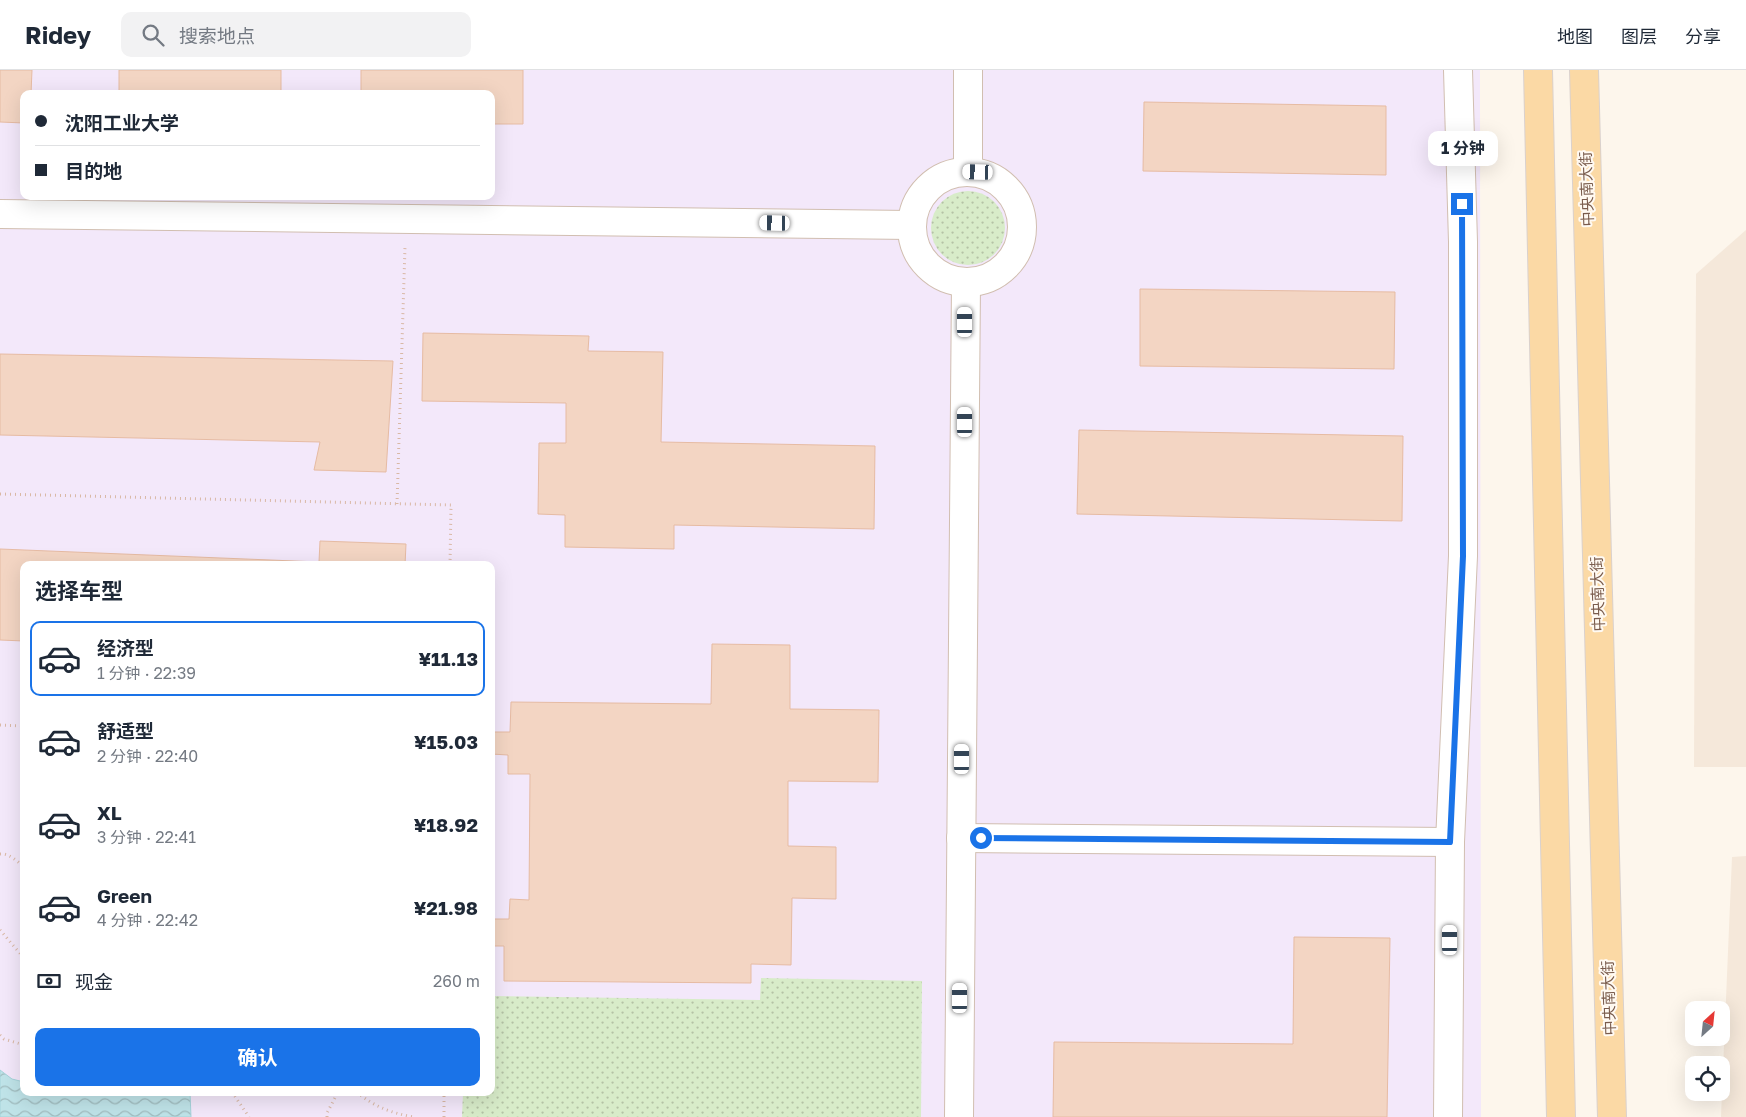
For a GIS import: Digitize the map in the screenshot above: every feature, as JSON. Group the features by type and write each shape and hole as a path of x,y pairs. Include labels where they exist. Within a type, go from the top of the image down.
{"main road":[{"path":"1538,70 1561,1117"},
{"name":"中央南大街","path":"1584,70 1612,1117"}],"street":[{"path":"968,70 968,172"},
{"path":"1448,1117 1450,842 1463,556 1463,242 1458,70"},
{"path":"958,171 968,172 978,172 996,179 1011,192 1020,209 1023,228 1020,245 1012,261 999,273 983,280 966,283 948,279 933,271 921,258 913,243 911,225 915,206 925,190 940,178 958,171"},
{"path":"0,214 911,225"},
{"path":"959,1117 966,283"},
{"path":"961,838 1450,842"}],"path":[{"path":"397,504 406,219"},
{"path":"0,494 451,506 450,561"},
{"path":"0,725 20,726"},
{"path":"0,854 5,853 20,864"},
{"path":"0,930 20,953"},
{"path":"0,1035 4,1039 20,1044"},
{"path":"235,1096 248,1116"},
{"path":"327,1117 327,1113 336,1096"},
{"path":"362,1096 391,1113 413,1117"},
{"path":"444,1096 444,1117"}],"shaded area":[{"path":"0,70 1480,70 1481,1117 0,1117"},
{"path":"1746,230 1746,767 1694,767 1696,274"},
{"path":"1746,856 1746,1117 1721,1117 1722,1101 1730,1101 1730,1056 1724,1056 1724,1046 1730,1046 1730,1001 1726,1001 1732,857"}],"green space":[{"path":"968,191 982,194 994,202 1002,214 1005,228 1002,242 994,254 982,262 968,265 954,262 942,254 934,242 931,228 934,214 942,202 954,194"},
{"path":"761,978 922,981 921,1117 462,1117 463,1096 495,1096 495,996 760,1000"}],"water":[{"path":"0,1070 12,1079 20,1081 20,1096 190,1096 191,1117 0,1117"}],"building":[{"path":"0,70 32,70 31,90 20,90 20,123 0,122"},
{"path":"119,70 281,70 281,90 119,90"},
{"path":"361,70 523,70 523,124 495,124 495,90 361,90"},
{"path":"1144,102 1386,106 1386,175 1143,171"},
{"path":"1140,289 1395,292 1394,369 1140,366"},
{"path":"423,333 589,336 588,351 663,352 661,442 875,446 874,529 674,525 674,549 565,547 565,515 538,514 539,443 566,443 566,403 422,401"},
{"path":"0,354 393,361 386,472 314,470 320,442 0,435"},
{"path":"1079,430 1403,436 1402,521 1077,514"},
{"path":"320,541 406,544 405,561 319,561"},
{"path":"0,549 294,561 20,561 20,641 0,640"},
{"path":"712,644 790,645 790,709 879,710 878,782 788,781 788,846 836,847 836,899 792,898 791,965 751,964 751,983 504,981 504,946 495,946 495,919 509,919 510,899 529,900 530,774 508,774 508,755 495,754 495,732 510,732 511,702 711,704"},
{"path":"1294,937 1390,938 1387,1117 1053,1117 1054,1042 1293,1044"}],"route":[{"path":"981,838 1450,842 1463,556 1462,204"}]}
